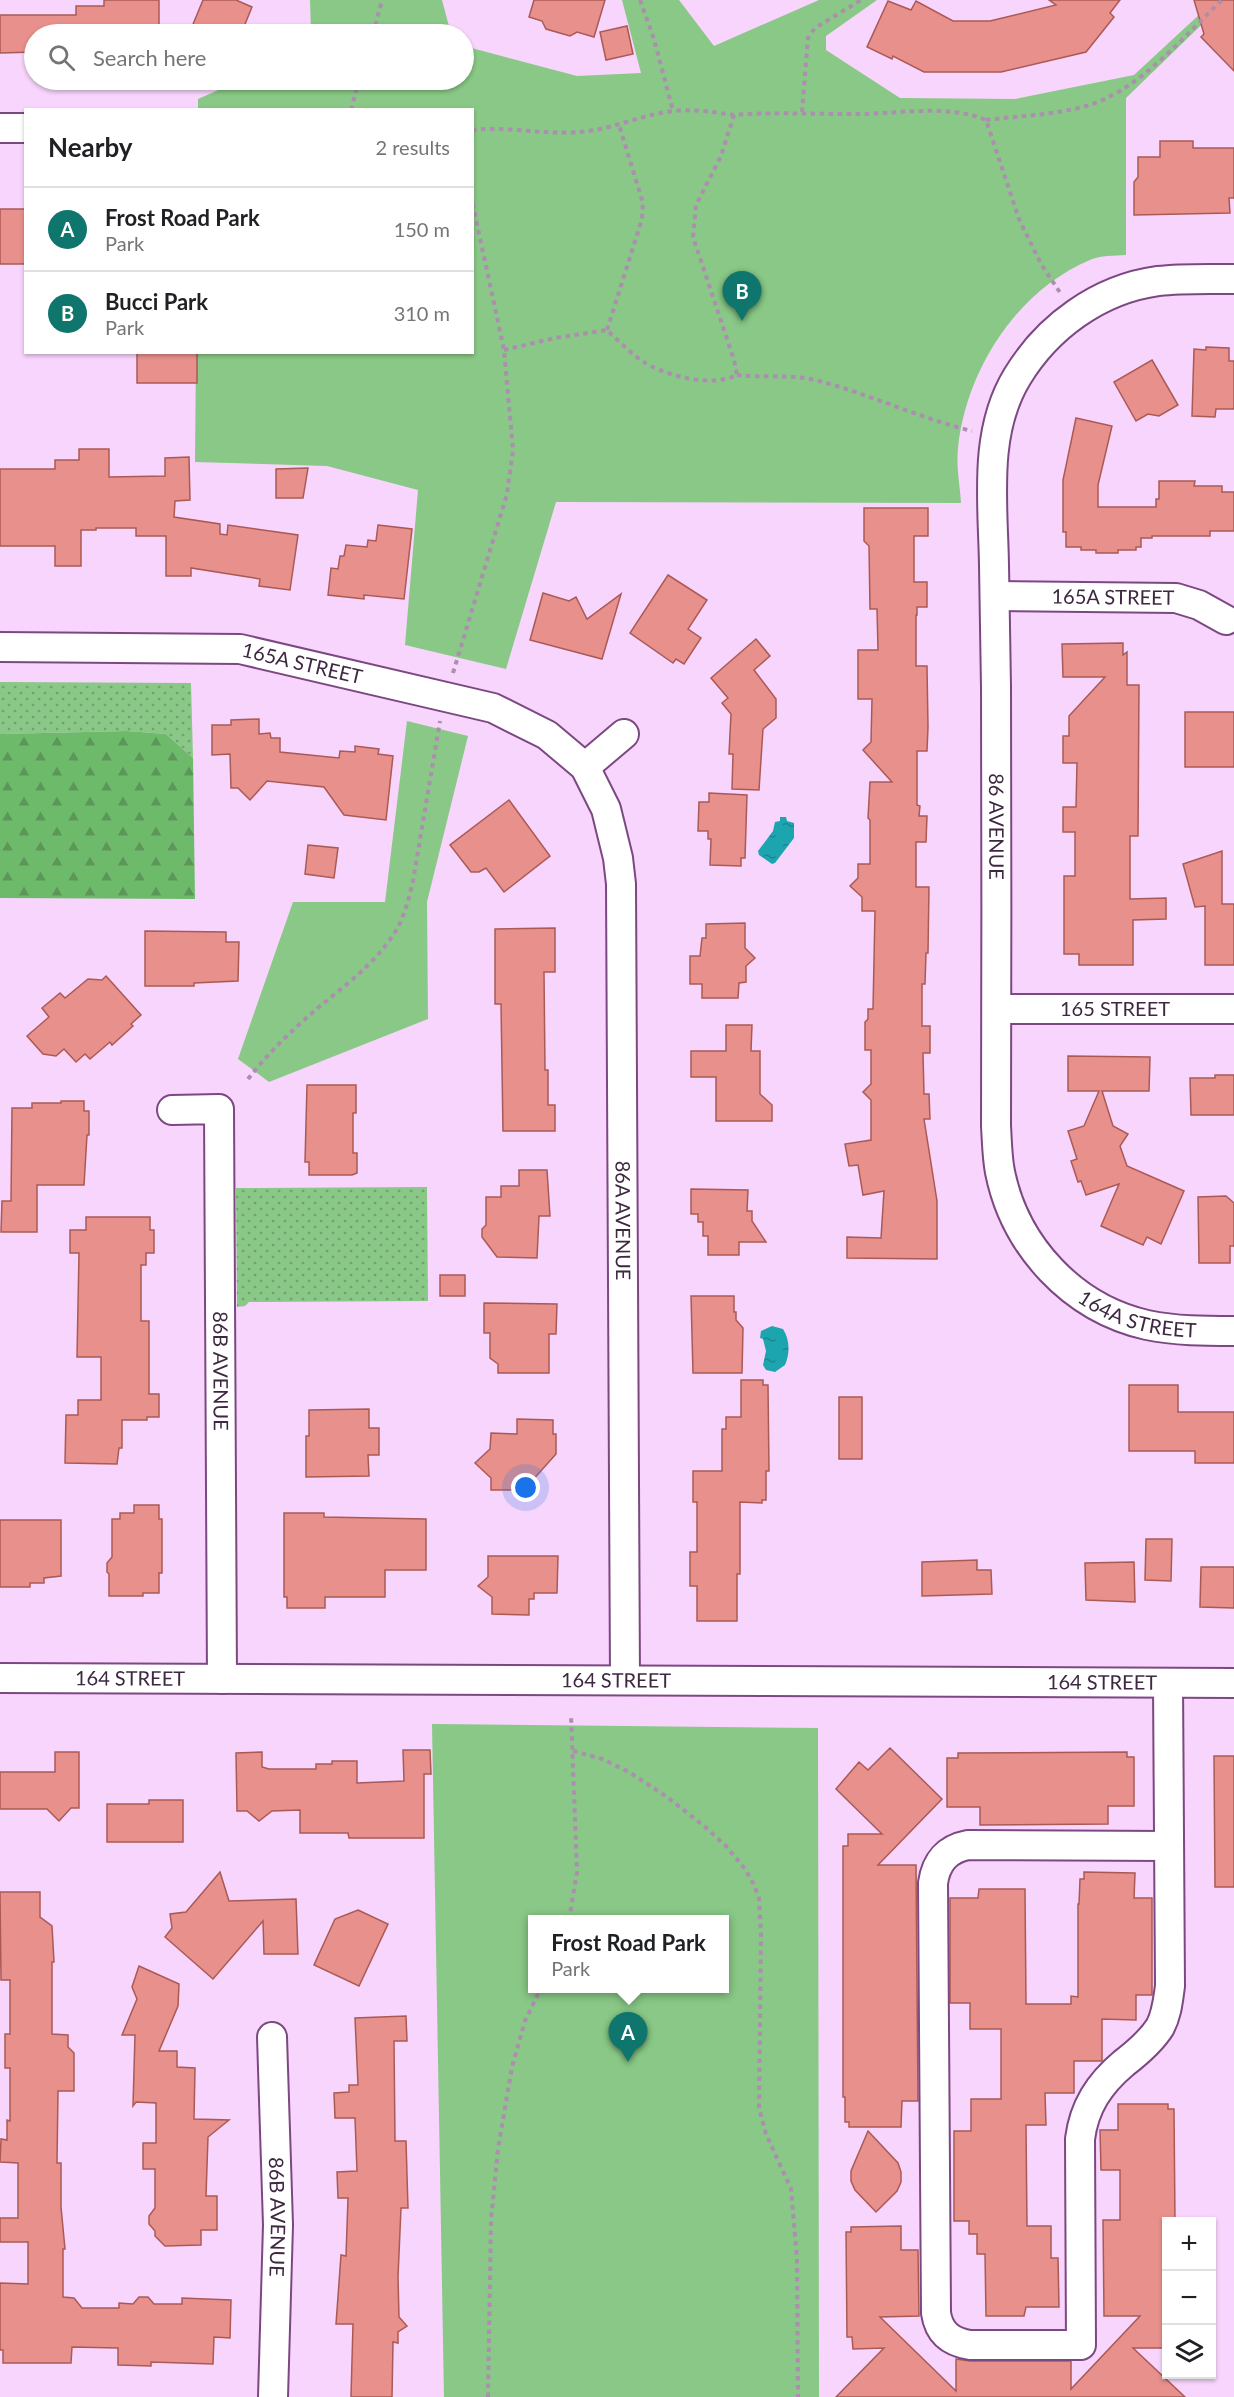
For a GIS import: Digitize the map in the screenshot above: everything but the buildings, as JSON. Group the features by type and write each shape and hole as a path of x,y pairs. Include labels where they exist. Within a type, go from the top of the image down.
{"street":[{"path":"0,128 24,128"},
{"name":"86 AVENUE","path":"1053,1273 1032,1249 1017,1223 999,1171 996,1126 993,486 995,444 1002,411 1013,385 1048,337 1068,319 1106,297 1134,286 1160,281 1234,279"},
{"name":"165A STREET","path":"995,596 1176,598 1199,605 1226,620"},
{"name":"165A STREET","path":"0,647 216,647 265,653 482,704 512,716 547,735 585,767"},
{"path":"585,767 624,734"},
{"name":"86A AVENUE","path":"585,767 606,809 618,858 621,884 625,1680"},
{"name":"165 STREET","path":"997,1010 1234,1009"},
{"name":"86B AVENUE","path":"172,1110 219,1109 222,1679"},
{"name":"164A STREET","path":"1053,1273 1085,1298 1128,1319 1166,1329 1234,1331"},
{"name":"164 STREET","path":"0,1678 1234,1683"},
{"path":"1168,1683 1170,1986 1164,2018 1151,2038 1096,2091 1086,2110 1081,2128 1081,2345 970,2345 958,2342 942,2332 936,2313 933,1883 936,1869 949,1853 968,1845 1168,1846"},
{"name":"86B AVENUE","path":"272,2037 278,2225 273,2397"}],"path":[{"path":"376,24 382,0"},
{"path":"640,0 654,39 673,111"},
{"path":"802,112 808,38 815,28 861,0"},
{"path":"474,130 497,128 578,132 619,125 673,111 702,110 734,115 802,112 848,114 893,111 966,112 986,120 1084,107 1100,101 1153,66 1222,0"},
{"path":"352,108 356,90"},
{"path":"734,115 721,156 696,205 693,237 737,375"},
{"path":"986,120 1019,219 1041,264 1065,299"},
{"path":"607,330 637,235 643,203 619,125"},
{"path":"452,677 509,481 513,450 504,350 474,210"},
{"path":"607,330 635,356 663,371 699,379 721,379 737,375 813,380 840,387 940,423 978,433"},
{"path":"504,350 555,338 607,330"},
{"path":"248,1079 292,1031 364,968 397,929 409,901 441,715"},
{"path":"570,1915 577,1872 571,1715"},
{"path":"573,1751 602,1759 629,1772 704,1826 726,1846 745,1869 759,1898 761,1935 759,2108 766,2134 791,2189 796,2247 798,2397"},
{"path":"488,2397 491,2230 498,2149 512,2067 525,2021 539,1993"}],"shaded area":[{"path":"310,0 442,0 448,24 311,24"},
{"path":"622,0 679,0 714,46 819,0 877,0 826,36 826,50 900,98 1015,99 1134,75 1215,0 1227,0 1126,98 1126,255 1094,258 1063,274 1039,292 999,337 984,363 963,419 958,448 961,503 556,502 506,669 405,645 418,490 327,466 195,462 196,354 474,354 474,108 198,108 198,99 218,90 474,90 474,49 577,76 641,73"},
{"path":"0,682 191,683 193,758 166,734 127,731 0,734"},
{"path":"407,721 468,736 427,902 428,1019 269,1082 238,1059 293,902 385,902"},
{"path":"427,1187 428,1301 249,1302 245,1306 237,1307 236,1188"},
{"path":"432,1724 818,1728 819,2397 444,2397"}],"green space":[{"path":"127,731 166,734 193,758 195,899 0,898 0,734"}],"water":[{"path":"780,817 786,817 787,821 794,823 794,838 772,864 759,855 758,851 773,831 775,822 780,821"},
{"path":"772,1326 783,1329 788,1347 785,1365 775,1372 766,1370 763,1365 766,1351 763,1339 760,1338 761,1331"}],"place":[{"name":"Bucci Park","path":"742,321"},
{"name":"Frost Road Park","path":"628,2062"}]}
